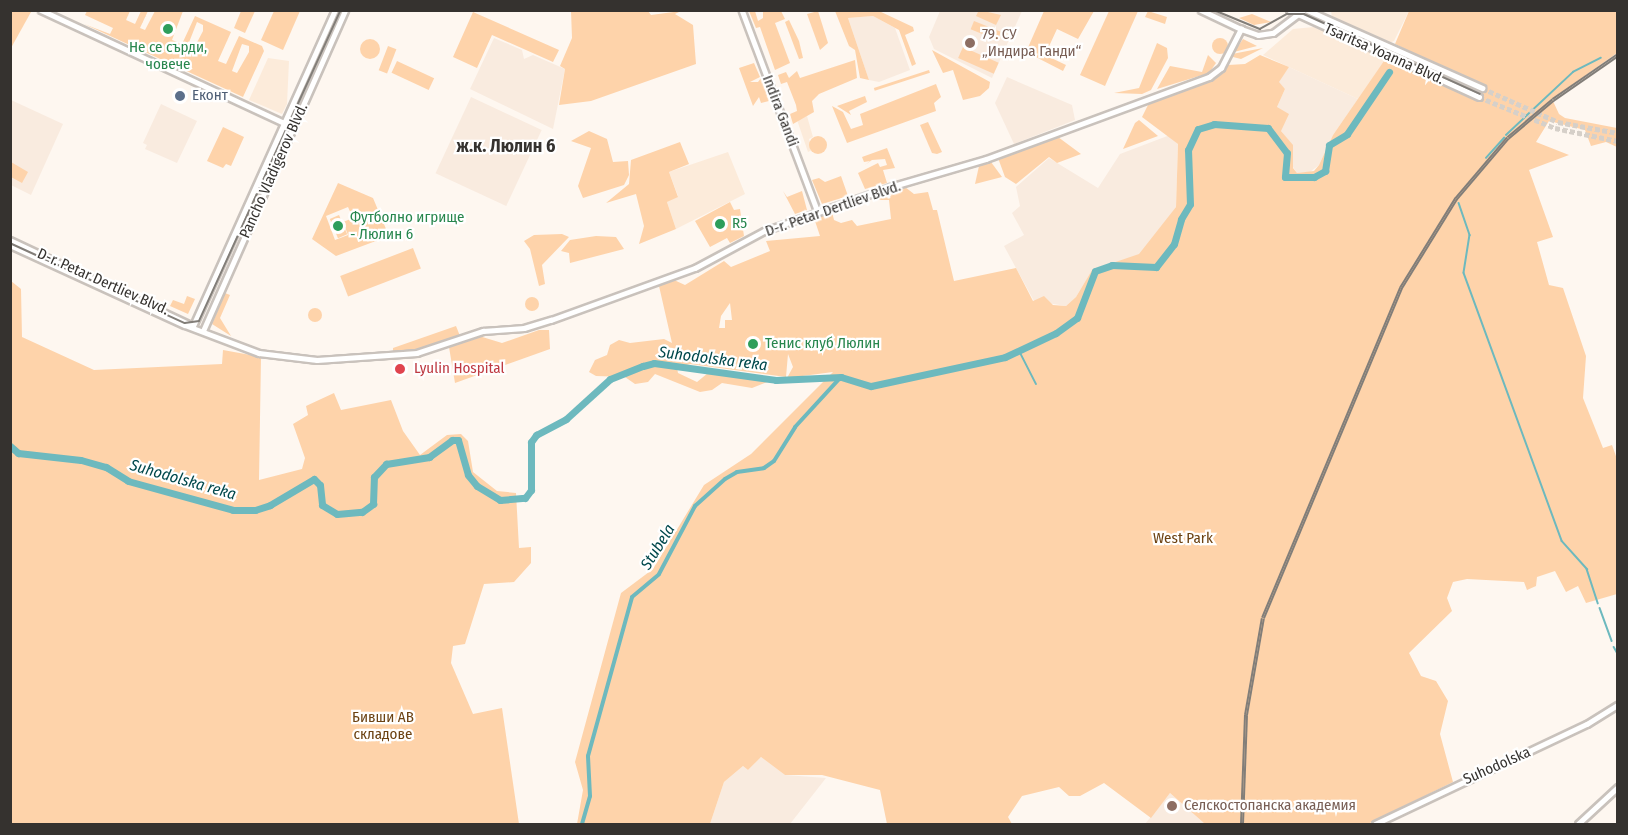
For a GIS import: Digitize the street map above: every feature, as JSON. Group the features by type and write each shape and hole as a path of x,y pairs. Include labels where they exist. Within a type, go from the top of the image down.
{"main road":[{"path":"41,10 293,127"},
{"name":"Pancho Vladigerov Blvd.","path":"193,326 335,10"},
{"name":"Pancho Vladigerov Blvd.","path":"203,331 345,10"},
{"name":"Indira Gandi","path":"742,10 818,212"},
{"path":"1201,10 1241,29 1268,35 1305,10"},
{"name":"Tsaritsa Yoanna Blvd.","path":"1289,10 1479,96"},
{"name":"Tsaritsa Yoanna Blvd.","path":"1305,10 1482,88"},
{"path":"1318,10 1324,18"},
{"name":"D-r. Petar Dertliev Blvd.","path":"10,245 203,331 259,353 289,359 335,360 417,353 483,331 524,328 551,320 694,268 764,231 986,159 1209,77 1221,69 1241,29"},
{"name":"D-r. Petar Dertliev Blvd.","path":"10,240 181,317 193,326"},
{"name":"Suhodolska","path":"1375,825 1587,724 1617,705"},
{"path":"1578,825 1617,787"}],"shaded area":[{"name":"79. СУ „Индира Ганди“","path":"940,11 1022,11 992,78 934,49 929,37"},
{"path":"1331,11 1409,11 1394,41 1389,43 1332,17"},
{"path":"873,16 895,28 910,70 879,82 869,80 848,18"},
{"path":"1314,27 1387,58 1358,99 1263,55 1293,29"},
{"path":"494,38 522,50 524,59 533,55 565,69 553,129 470,89"},
{"path":"268,58 289,61 287,104 282,114 249,100"},
{"path":"1289,67 1358,99 1333,135 1319,165 1310,172 1297,173 1293,167 1292,145 1281,131 1277,107 1285,89 1278,82"},
{"path":"1007,77 1072,105 1075,120 1014,144 995,103"},
{"path":"471,97 542,130 506,206 436,173"},
{"path":"11,100 63,124 31,195 11,185"},
{"path":"161,104 197,121 177,163 145,149 147,145 143,143"},
{"path":"807,116 813,137 809,139 812,150 808,152 797,120"},
{"path":"1170,135 1178,144 1176,207 1155,238 1139,255 1092,270 1076,297 1066,306 1034,301 1004,246 1024,235 1012,213 1020,206 1016,187 1049,158 1098,188 1120,154"},
{"path":"728,152 745,194 676,229 667,202 678,196 669,172"},
{"path":"761,757 785,775 826,778 790,824 710,824 724,782 743,766 748,770"},
{"name":"Селскостопанска академия","path":"1170,793 1205,824 1145,824"}],"green space":[{"path":"979,10 1001,15 996,25 976,16"},
{"path":"10,11 31,12 11,48"},
{"path":"87,11 130,11 126,20 135,24 141,11 148,11 140,28 145,30 155,11 183,11 172,40 182,44 195,16 231,32 218,61 226,64 239,36 262,46 264,51 243,97 84,24 110,34 113,28 85,15","holes":["197,22 203,25 203,31 192,52 186,50","242,44 249,46 249,52 237,73 232,71"]},
{"path":"241,11 255,11 245,33 234,28"},
{"path":"274,11 300,11 283,50 261,40"},
{"path":"571,11 648,11 651,15 681,11 675,14 693,25 696,64 591,101 559,105 565,69 560,66 572,38"},
{"path":"749,11 755,11 758,21 763,18 763,11 781,11 785,19 775,23 790,63 775,70 760,27 756,28"},
{"path":"818,11 828,43 820,50 807,14"},
{"path":"835,11 879,11 913,27 914,31 905,35 916,64 912,66 899,30 873,16 848,18 869,80 860,78 855,50 849,46"},
{"path":"1044,11 1094,11 1078,39 1057,29 1045,55 1066,65 1063,71 1026,52"},
{"path":"1109,11 1138,11 1105,86 1080,75"},
{"path":"1148,11 1167,17 1165,24 1145,17"},
{"name":"West Park","path":"1409,11 1617,11 1617,53 1552,99 1559,114 1565,118 1617,128 1617,147 1606,142 1591,146 1585,130 1549,121 1536,142 1569,155 1529,170 1553,237 1537,242 1549,285 1563,288 1586,356 1583,398 1603,448 1612,445 1617,459 1617,594 1586,603 1578,586 1566,592 1555,571 1537,577 1536,586 1527,590 1524,582 1467,579 1453,582 1447,598 1452,611 1409,653 1421,676 1436,681 1448,701 1440,734 1453,782 1368,824 1205,824 1170,793 1151,818 1104,783 1080,796 1069,796 1059,787 1022,796 1008,817 1012,824 887,824 880,790 822,775 785,775 761,757 748,770 743,766 724,782 710,824 577,824 583,790 575,762 621,593 653,569 704,485 751,454 833,372 787,378 793,367 788,354 786,377 690,364 677,368 678,373 697,382 708,373 770,381 752,388 722,383 712,390 700,392 655,374 648,382 635,384 625,377 596,376 589,372 595,360 607,355 610,345 619,340 630,343 664,339 672,343 659,286 674,280 685,285 724,261 731,267 770,251 766,241 820,236 814,218 832,212 834,220 841,223 852,220 857,226 891,219 889,200 879,200 879,195 905,187 914,194 928,192 933,210 937,210 954,281 1016,268 1033,301 1044,296 1053,305 1066,306 1076,297 1092,270 1139,254 1176,207 1178,144 1142,117 1151,99 1184,91 1228,65 1245,64 1260,55 1289,67 1279,82 1285,89 1277,107 1289,114 1281,131 1293,145 1293,168 1297,173 1314,171 1333,135 1384,61 1479,97 1483,87 1395,44","holes":["730,303 732,320 725,320 725,328 719,328 721,316"]},
{"path":"473,12 559,50 553,62 492,35 477,68 453,57"},
{"path":"1252,14 1271,22 1254,25 1239,18"},
{"path":"789,20 799,41 803,58 799,59 785,22"},
{"path":"974,21 1001,32 998,40 971,29"},
{"path":"1220,38 1226,40 1228,46 1226,52 1220,54 1214,52 1212,46 1214,40"},
{"path":"370,39 377,42 380,49 377,56 370,59 363,56 360,49 363,42"},
{"path":"1243,39 1257,46 1234,52"},
{"path":"1157,43 1167,48 1168,58 1151,90 1142,94 1114,93 1139,88"},
{"path":"388,46 396,49 387,73 379,70"},
{"path":"963,47 999,63 994,74 958,58"},
{"path":"1263,48 1241,59 1233,57 1232,54"},
{"path":"932,50 990,82 989,88 980,96 963,100 953,70 943,73"},
{"path":"1208,55 1216,63 1209,73 1157,89 1170,66 1202,72"},
{"path":"855,60 857,78 819,94 812,101 814,112 793,124 790,114 797,111 796,105 787,82 781,84 778,75 786,72 789,78 797,71 800,78"},
{"path":"397,61 434,78 429,90 392,73"},
{"path":"754,63 760,77 750,82 758,82 761,78 769,101 761,103 759,97 753,106 739,68"},
{"path":"929,70 930,73 875,91 874,88"},
{"path":"936,84 941,97 934,103 936,111 847,143 832,106 843,112 851,129 863,125 860,114"},
{"path":"865,96 867,102 849,111 851,115 837,106"},
{"path":"1139,120 1158,136 1123,149 1135,123"},
{"path":"928,122 942,152 937,154 932,153 920,125"},
{"path":"223,127 244,137 231,166 226,164 223,168 207,161"},
{"path":"589,131 607,139 613,162 628,161 629,175 624,185 583,198 578,186 591,148 571,141"},
{"path":"818,136 824,139 827,145 824,151 818,154 812,151 809,145 812,139"},
{"path":"1058,137 1081,154 1057,163 1049,157 1016,184 1005,177 998,158"},
{"path":"680,142 689,164 669,172 678,197 667,202 676,229 639,244 644,226 636,194 606,203 629,184 631,160"},
{"path":"887,148 895,168 883,170 887,183 865,189 858,173 878,163 880,167 887,165 885,159 872,160 865,165 870,161 864,162 862,157"},
{"path":"11,162 28,172 22,183 11,177"},
{"path":"991,162 1002,177 975,184 979,166"},
{"path":"841,176 848,196 822,204 812,180 819,178 825,182"},
{"path":"338,183 373,198 389,236 336,256 312,239","holes":["348,207 353,218 343,222 348,235 335,240 326,216"]},
{"path":"783,191 787,197 802,191 807,210 795,214"},
{"name":"R5","path":"730,202 734,210 740,209 744,236 730,243 727,238 710,247 695,221"},
{"name":"Футболно игрище - Люлин 6","path":"339,215 347,234 338,238 330,219"},
{"path":"562,234 569,237 542,265 545,284 539,286 530,249 524,241 534,235"},
{"path":"596,236 616,237 624,249 570,263 569,253 561,251 570,240"},
{"path":"413,248 421,269 348,296 340,276"},
{"name":"Бивши АВ складове","path":"11,281 21,289 22,337 94,370 222,364 223,350 261,357 259,480 302,469 305,458 293,424 308,415 306,406 334,393 341,410 391,400 403,431 420,455 447,435 461,434 468,441 473,472 497,491 516,493 519,548 531,547 531,563 514,582 484,584 465,644 453,646 451,663 473,714 502,708 519,824 11,824"},
{"path":"225,293 230,295 220,318 231,336 212,324"},
{"path":"187,296 195,299 188,314 170,306 173,300 184,304"},
{"path":"529,297 535,297 539,304 535,311 529,311 525,307 525,301"},
{"path":"315,308 320,310 322,315 320,320 315,322 310,320 308,315 310,310"},
{"path":"456,326 460,336 417,352 393,353 393,348"},
{"path":"539,330 549,330 550,349 455,383 449,347 479,336 502,343"}],"waterway":[{"path":"1506,135 1573,72 1601,58"},
{"name":"Suhodolska reka","path":"10,446 18,453 81,460 106,467 128,481 233,510 255,510 270,505 314,479 320,485 322,505 337,514 362,512 373,504 374,477 386,464 429,457 452,440 458,440 468,475 477,486 500,500 525,498 531,490 531,442 536,435 566,419 610,379 643,366 654,363 776,380 841,377 871,386 1005,357 1056,333 1077,318 1095,271 1112,265 1156,267 1174,244 1181,219 1190,204 1188,150 1198,129 1214,124 1268,128 1287,153 1285,177 1314,177 1325,171 1329,145 1347,134 1389,72"},
{"path":"1486,158 1504,138"},
{"path":"1459,203 1470,235 1464,273 1562,541 1587,569 1598,603"},
{"path":"1019,350 1036,384"},
{"name":"Stubela","path":"582,824 590,796 588,756 632,597 659,574 695,506 725,479 737,472 764,468 774,461 795,427 841,377"},
{"path":"1600,608 1612,641"},
{"path":"1614,647 1618,654"}],"tunnel":[{"path":"1482,88 1558,122 1618,133"},
{"path":"1479,97 1555,128 1618,141"}],"tram line":[{"path":"10,243 185,323 199,321 341,10"},
{"path":"1214,10 1260,29 1287,14 1304,14 1480,94"}],"railway":[{"path":"1242,824 1246,715 1263,618 1401,288 1456,199 1508,138 1553,100 1618,55"}],"place":[{"name":"Не се сърди, човече","path":"168,29"},
{"name":"79. СУ „Индира Ганди“","path":"970,43"},
{"name":"Еконт","path":"180,96"},
{"name":"R5","path":"720,224"},
{"name":"Футболно игрище - Люлин 6","path":"338,226"},
{"name":"Тенис клуб Люлин","path":"753,344"},
{"name":"Lyulin Hospital","path":"400,369"},
{"name":"Селскостопанска академия","path":"1172,806"}],"district":[{"name":"ж.к. Люлин 6","path":"506,146"}]}
